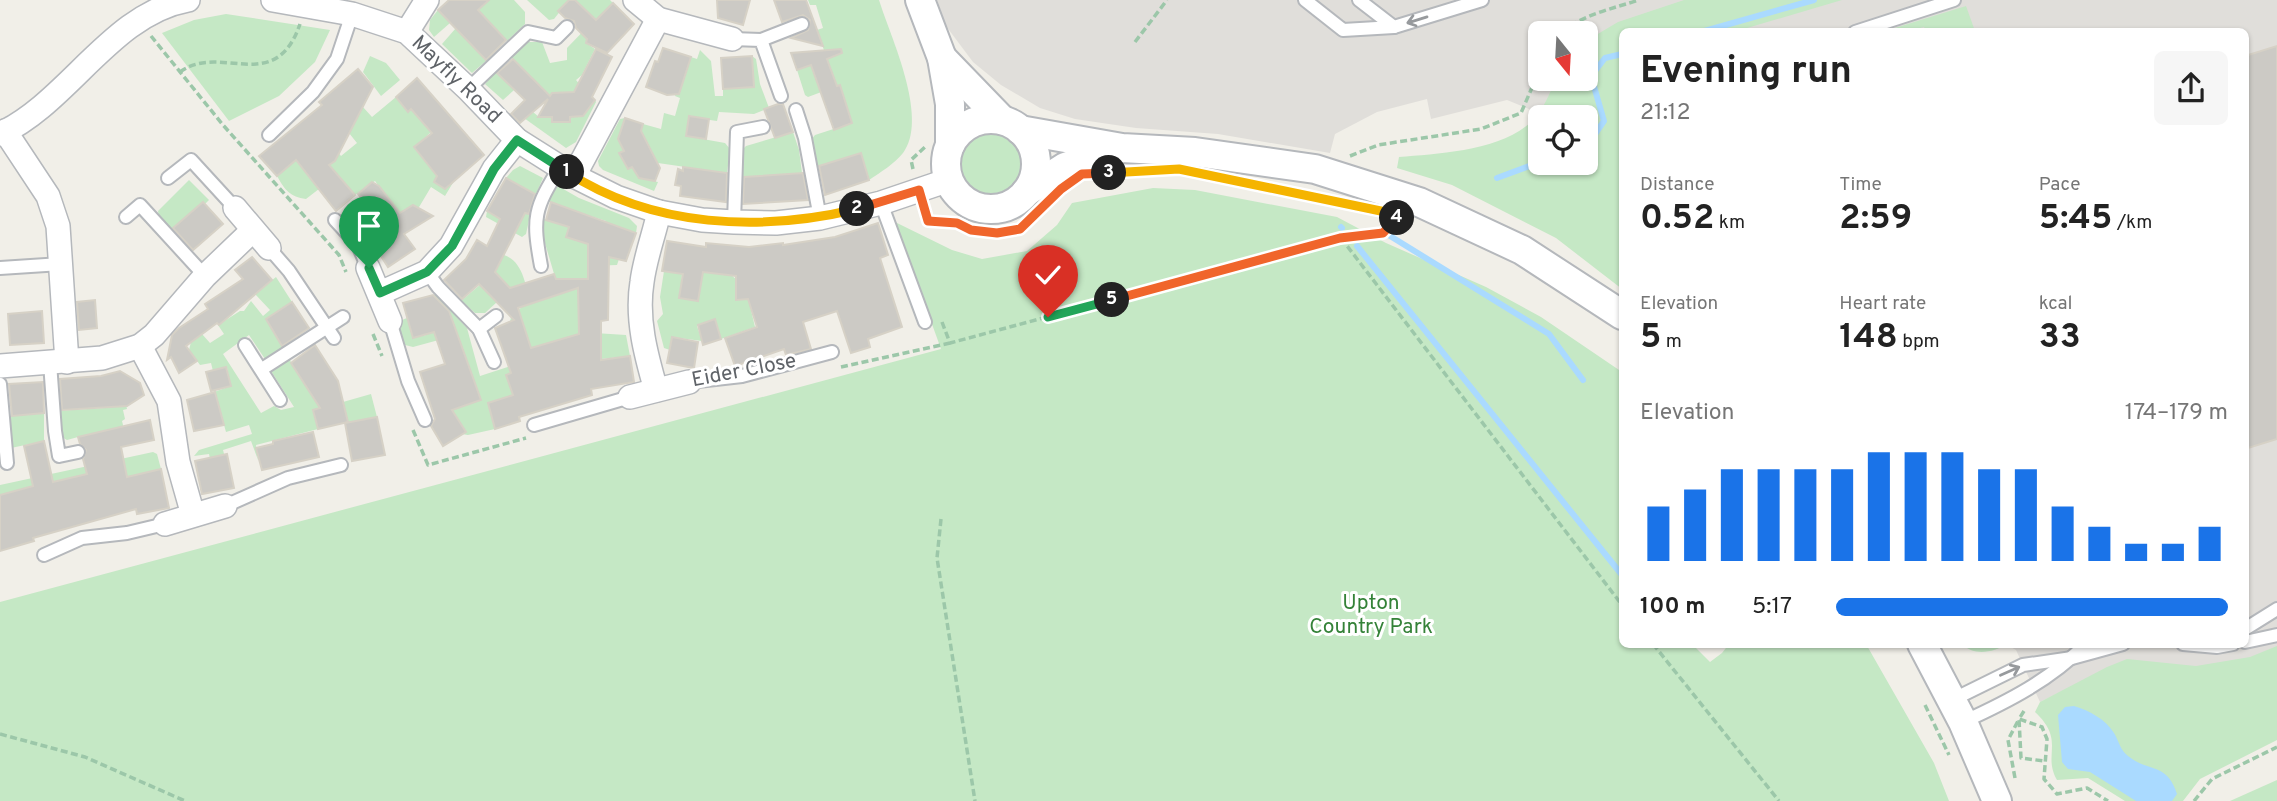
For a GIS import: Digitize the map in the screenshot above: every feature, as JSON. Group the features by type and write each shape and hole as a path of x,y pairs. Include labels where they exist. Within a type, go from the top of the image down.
{"street":[{"name":"Mayfly Road","path":"273,0 352,14 407,32 517,140 567,172 616,197 659,212 702,220 776,223 820,218 881,203 950,180"},
{"path":"407,32 427,0"},
{"path":"635,0 658,19 732,39"},
{"path":"920,0 942,58 950,104 938,145 946,159 946,171 961,198 988,209 1003,207 1016,201 1033,201 1065,167 1122,148"},
{"path":"59,362 61,264 58,226 48,196 3,132 37,109 137,20 180,1"},
{"path":"567,172 658,19"},
{"path":"942,58 1033,147 1036,162 1033,201"},
{"path":"938,145 976,121 987,118 1122,148 1195,152 1315,169 1419,202 1511,245 1619,313"},
{"path":"380,293 427,272 452,246 494,169 517,140"},
{"path":"234,208 269,248"},
{"path":"656,390 640,319 642,281 659,212"},
{"path":"0,366 102,358 140,346 154,335 205,275 253,230"},
{"path":"369,268 390,321"},
{"path":"140,346 169,401 178,462 193,515"},
{"name":"Eider Close","path":"630,397 689,382"},
{"path":"165,524 225,506"},
{"path":"1924,648 2007,795"}],"lane":[{"path":"1306,0 1343,30 1394,27 1482,0"},
{"path":"1359,0 1394,27"},
{"path":"1867,28 1954,0"},
{"path":"269,135 313,92 337,59 352,14"},
{"path":"732,39 761,40 802,24"},
{"path":"468,89 528,32 556,38 567,27"},
{"path":"761,40 781,96"},
{"path":"796,110 805,138 820,218"},
{"path":"734,222 737,132 763,127"},
{"path":"168,178 191,159 234,208"},
{"path":"541,265 534,230 537,214 546,190 567,172"},
{"path":"881,203 926,322"},
{"path":"125,217 140,205 205,275"},
{"path":"335,220 358,246 369,268"},
{"path":"269,248 289,271 330,332"},
{"path":"0,268 61,264"},
{"path":"427,272 479,330 494,362"},
{"path":"262,369 330,332 342,317"},
{"path":"479,330 496,317"},
{"path":"390,321 408,381 425,420"},
{"path":"245,345 280,400"},
{"name":"Eider Close","path":"689,382 742,376 832,352"},
{"path":"59,362 55,431 60,456 78,452"},
{"path":"0,384 7,463"},
{"name":"Eider Close","path":"534,425 630,397"},
{"path":"225,506 288,478 341,465"},
{"path":"44,555 82,538 127,533 165,524"},
{"path":"2249,626 2277,609"},
{"path":"2249,641 2277,635"},
{"path":"1958,711 2020,695 2082,648"},
{"path":"1958,711 2023,665 2072,658 2108,648"}],"path":[{"path":"1135,42 1167,0"},
{"path":"1581,21 1639,0"},
{"path":"180,72 198,63 259,65 280,56 295,39 314,9"},
{"path":"137,20 223,125"},
{"path":"1315,169 1378,145 1481,129 1521,113 1530,91"},
{"path":"938,145 911,160 928,221 957,223 971,230 997,233 1020,229 1033,201"},
{"path":"1283,191 1335,201"},
{"path":"850,365 950,343 1340,238 1383,233 1400,215 1387,212"},
{"path":"1340,238 1619,600"},
{"path":"940,317 950,343"},
{"path":"942,519 937,558 975,801"},
{"path":"1656,648 1779,801"},
{"path":"2007,795 2008,740 2025,709 2020,695"},
{"path":"1921,697 1954,765"},
{"path":"2019,719 2042,727 2047,739 2044,779 2057,794 2087,788 2108,801"},
{"path":"2019,719 2021,758 2044,761"},
{"path":"0,734 85,758 185,801"},
{"path":"2194,801 2212,779 2277,747"}],"shaded area":[{"path":"937,0 2277,0 2277,687 2081,682 2040,702 2016,650 2012,648 2249,648 2249,28 1619,28 1619,39 1598,89 1598,21 1528,21 1528,91 1597,91 1591,105 1528,105 1528,109 1507,100 1431,119 1427,99 1377,112 1335,134 1330,153 1218,134 1136,128 1075,119 1040,108 1001,85 973,62 946,26"}],"green space":[{"path":"489,0 514,0 525,12 525,24 507,41 478,11"},
{"path":"527,0 569,0 554,19 549,20"},
{"path":"575,0 610,0 613,3 593,26 586,43 595,49 582,75 576,80 582,87 573,98 569,93 551,93 551,99 536,89 536,82 510,56 527,42 542,42 550,63 567,60 567,48 595,19"},
{"path":"808,0 879,0 895,44 911,103 910,139 899,157 869,180 860,153 818,167 811,140 815,135 852,123 840,85 808,97 805,95 797,70 827,59 817,30 823,28 816,5 810,5"},
{"path":"1684,0 1842,0 1747,28 1619,28 1619,287 1556,238 1452,185 1397,168 1399,157 1474,148 1493,143 1528,125 1528,175 1598,175 1598,105 1544,105 1550,91 1598,91 1598,34 1618,22"},
{"path":"1966,6 1974,28 1924,27 1895,28"},
{"path":"438,10 450,23 434,37 429,30 430,20"},
{"path":"226,14 330,30 315,62 279,96 229,121 162,33 194,20"},
{"path":"456,28 486,61 472,73 442,44"},
{"path":"700,50 711,61 715,96 723,96 723,89 754,87 752,56 756,59 760,84 769,108 754,114 719,112 717,121 689,117 686,136 725,143 730,149 727,173 651,162 639,139 643,124 661,129 664,113 675,116 680,98 675,96 683,70 691,57 697,59"},
{"path":"370,56 386,63 400,80 381,96 363,72"},
{"path":"496,71 514,90 503,100 485,84"},
{"path":"352,95 372,117 396,97 408,112 420,102 414,112 431,132 414,148 426,162 444,169 454,181 445,196 431,187 405,234 390,244 380,229 368,236 359,221 386,196 375,181 355,195 337,175 306,199 288,192 277,176 296,160 313,182 317,154 327,139 341,156 357,143 345,128"},
{"path":"595,100 576,142 566,148 517,113 522,103 539,117 552,117 552,122 570,122 570,117 583,116"},
{"path":"625,118 618,139 624,151 620,153 628,169 632,167 639,178 658,182 654,191 599,166 598,161 620,119"},
{"path":"984,130 996,130 1013,139 1020,150 1020,174 1013,185 996,194 984,194 972,189 963,180 958,168 958,156 963,144 972,135"},
{"path":"793,132 802,173 743,177 742,150 746,146"},
{"path":"520,166 543,178 536,194 506,178"},
{"path":"189,180 209,200 205,204 203,202 172,229 159,218 158,211"},
{"path":"558,186 579,198 629,218 637,226 636,233 607,223 619,259 617,265 588,266 588,276 609,275 608,279 578,279 579,332 626,335 630,356 601,359 595,340 507,375 513,395 488,403 495,429 462,434 466,431 451,410 481,400 474,380 455,387 444,362 464,355 457,335 413,347 405,345 397,322 407,318 413,338 426,335 439,311 436,295 467,328 480,376 561,350 558,340 531,348 510,322 511,317 525,304 497,302 485,313 475,313 461,301 496,271 504,255 511,258 520,269 531,303 560,294 542,233 541,218 566,226 572,210 547,201","holes":["575,211 606,221 597,247 566,237"]},
{"name":"Upton Country Park","path":"1153,188 1195,190 1337,217 1386,243 1486,287 1541,317 1619,370 1619,648 1696,648 1710,662 1726,648 1868,648 1934,763 1949,801 0,801 0,602 941,349 895,222 952,250 982,259 1027,251 1057,225 1072,203"},
{"path":"511,200 531,211 526,234 522,237 486,217 487,211 501,218"},
{"path":"826,265 832,272 838,294 817,296 799,302 806,321 803,323 778,330 768,299 750,306 755,327 721,339 714,320 697,326 702,341 672,337 670,350 664,348 657,321 663,314 660,297 664,271 682,274 680,298 698,301 703,272 731,275 736,279 737,300 755,299 758,276 787,272 791,296 801,295 800,270"},
{"path":"276,277 292,302 266,319 284,348 265,359 249,335 223,354 261,413 274,406 281,410 294,407 271,371 290,359 313,397 323,407 313,410 318,429 256,445 258,460 251,441 223,450 228,469 213,473 209,454 194,456 199,450 252,434 249,425 226,432 215,393 211,393 231,386 227,368 213,371 211,363 200,365 189,350 191,342 202,334 210,343 224,334 218,325 244,311 251,301 263,316 270,310 255,294"},
{"path":"371,394 377,417 362,420 349,444 348,422 343,402"},
{"path":"124,395 127,409 123,410 125,419 122,421 128,445 78,437 67,440 60,436 56,411 104,408"},
{"path":"44,413 44,441 11,448 10,416"},
{"path":"153,452 157,454 161,469 129,482 124,464 108,487 39,485 19,490 0,520 0,485"},
{"path":"2277,646 2277,740 2200,779 2183,801 2125,801 2088,778 2057,780 2053,771 2052,739 2044,722 2035,712 2040,702 2127,659 2196,666 2250,657"},
{"path":"1967,648 1998,648 1984,652"},
{"path":"2277,780 2277,801 2230,801"}],"water":[{"path":"2074,706 2102,720 2114,733 2128,756 2163,772 2177,794 2172,801 2136,801 2090,772 2068,769 2062,762 2058,715 2065,707"}],"building":[{"path":"449,0 489,0 478,10 506,40 486,60 438,10"},
{"path":"569,0 575,0 596,20 613,3 634,24 607,53 586,43 587,39 576,28 574,21 565,18 558,11"},
{"path":"717,0 750,0 743,25 718,18"},
{"path":"774,0 806,0 823,46 791,38 808,30 810,20 803,15 782,22"},
{"path":"2277,46 2277,439 2249,448 2249,55"},
{"path":"663,48 691,57 679,94 667,95 646,87 655,61 658,62"},
{"path":"596,49 612,57 592,97 595,100 583,116 570,117 570,122 552,122 552,117 538,117 548,99 520,123 511,114 525,100 497,73 513,59 550,96 552,93 574,92"},
{"path":"841,49 842,53 827,59 837,86 840,85 852,123 834,130 811,65 797,70 791,53"},
{"path":"752,56 754,87 723,89 721,58"},
{"path":"358,69 373,87 335,161 329,165 355,195 336,211 296,160 277,176 259,156 322,105 319,102"},
{"path":"417,78 484,155 445,189 434,182 437,176 414,147 432,133 411,109 408,112 396,97"},
{"path":"783,104 793,132 775,138 764,109"},
{"path":"689,116 709,119 706,139 686,136"},
{"path":"625,118 643,124 641,131 660,168 655,181 639,178 632,167 628,169 619,153 624,151 618,139"},
{"path":"861,153 869,180 825,195 819,166"},
{"path":"683,167 727,173 726,202 680,196 681,186 675,185 678,169 683,171"},
{"path":"803,173 808,200 743,204 744,177"},
{"path":"506,178 535,194 529,214 525,213 495,272 510,288 554,274 556,279 588,279 588,244 566,237 569,227 546,220 551,202 636,233 626,261 609,257 608,320 601,321 601,360 630,356 634,382 591,389 592,395 519,417 520,421 495,429 488,403 513,395 506,375 511,373 495,328 514,320 479,284 462,299 444,280 466,259 477,240 487,246 500,219 487,211","holes":["578,288 579,334 531,348 518,308"]},
{"path":"372,182 379,186 400,213 413,205 433,216 404,234 415,249 388,267 368,236 383,226 358,194"},
{"path":"203,202 223,224 193,250 173,228"},
{"path":"878,223 888,255 880,258 902,327 868,339 870,347 851,353 837,311 803,322 811,349 786,355 784,349 735,366 725,338 757,327 748,299 736,300 736,276 703,272 698,301 679,298 683,274 662,271 667,241 706,247 706,243 749,247 783,245 835,237"},
{"path":"252,257 272,280 219,325 217,323 186,346 197,361 179,373 171,357 167,360 172,335 208,309 205,304 243,279 235,270"},
{"path":"433,295 449,311 481,400 452,410 466,432 443,446 431,426 435,419 420,372 445,364 434,332 413,338 403,303"},
{"path":"95,300 97,328 79,330 77,302"},
{"path":"292,302 309,328 282,346 266,319"},
{"path":"42,311 44,343 10,345 8,314"},
{"path":"715,319 721,339 703,345 698,325"},
{"path":"672,337 698,342 694,368 667,363"},
{"path":"315,345 338,381 348,422 318,429 313,410 320,408 291,363"},
{"path":"226,367 231,386 211,391 206,372"},
{"path":"120,371 140,383 144,395 127,406 62,410 60,379 101,376"},
{"path":"43,382 44,413 12,416 9,384"},
{"path":"215,392 224,425 194,431 187,400"},
{"path":"377,417 385,455 352,461 345,423"},
{"path":"150,420 154,440 121,447 127,477 161,469 169,508 137,514 136,509 33,538 34,541 0,551 0,495 33,486 24,446 44,441 53,482 87,474 83,459 86,450 78,437"},
{"path":"313,432 319,457 262,470 256,448 273,444 273,441"},
{"path":"227,454 234,488 202,494 195,461"}],"waterway":[{"path":"1715,28 1814,0"},
{"path":"1598,130 1604,121 1591,76 1605,58 1619,55"},
{"path":"1497,178 1528,166"},
{"path":"1382,231 1549,334 1583,380"},
{"path":"1357,246 1619,571"}],"route":[{"path":"369,268 380,293 427,272 452,246 494,169 517,140 574,176 616,197 659,212 702,220 776,223 820,218 881,203 919,190 928,221 957,223 971,230 997,233 1020,229 1061,189 1082,174 1179,169 1400,215 1383,233 1340,238 1048,317"}]}
